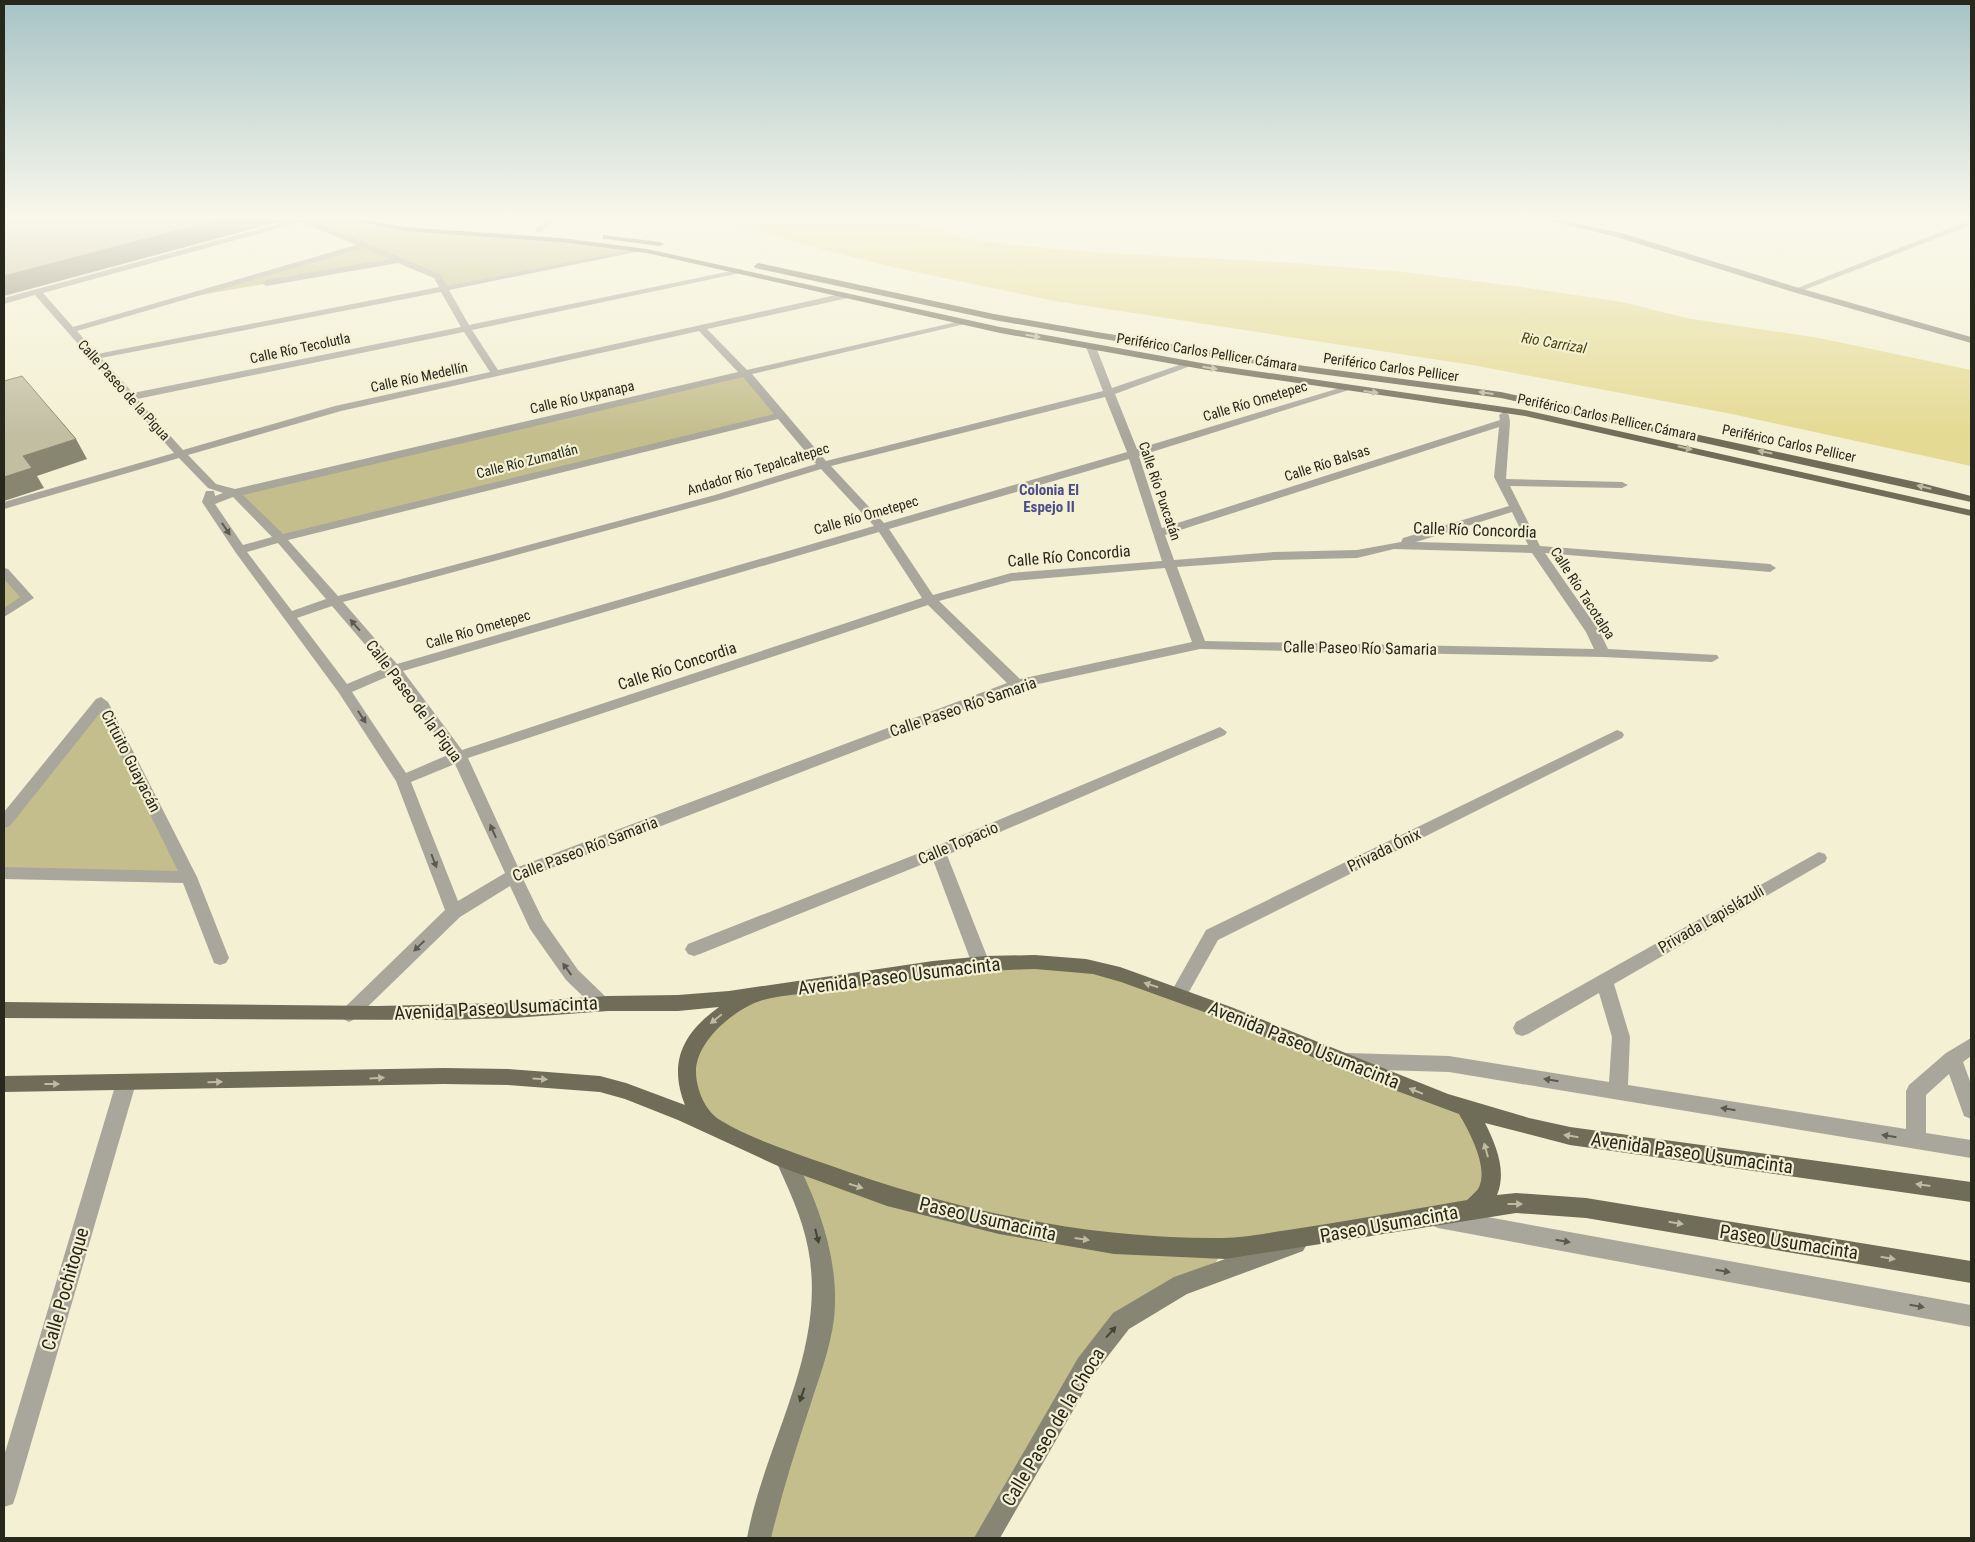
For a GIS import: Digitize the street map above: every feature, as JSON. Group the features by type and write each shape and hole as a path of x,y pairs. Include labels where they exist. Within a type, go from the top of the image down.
{"main road":[{"name":"Periférico Carlos Pellicer Cámara","path":"823,291 962,322 1091,347 1347,389 1502,408 1971,513"},
{"name":"Periférico Carlos Pellicer Cámara","path":"875,291 994,317 1305,370"},
{"path":"1799,291 1971,340"},
{"name":"Periférico Carlos Pellicer","path":"1305,370 1501,395 1906,482 1971,499"},
{"name":"Avenida Paseo Usumacinta","path":"4,1010 349,1014 508,1011 601,1003 679,1002 758,994 883,975 981,964 1035,963 1090,966 1179,994 1466,1109 1534,1129 1570,1136 1971,1192"},
{"path":"714,1129 702,1116 691,1096 685,1076 688,1054 705,1028 735,1005 758,994"},
{"path":"4,1084 444,1076 569,1080 626,1090 785,1159 797,1181 816,1232 822,1261 823,1315 819,1343 767,1500 759,1538"},
{"path":"1466,1109 1478,1127 1486,1148 1490,1176 1489,1188 1482,1200 1472,1209"},
{"name":"Paseo Usumacinta","path":"785,1159 887,1196 999,1224 1114,1244 1225,1249 1516,1203 1586,1208 1971,1272"},
{"name":"Calle Paseo de la Choca","path":"986,1538 1073,1387 1106,1338 1121,1321 1159,1296 1182,1285 1316,1236"}],"street":[{"path":"4,301 42,291"},
{"path":"71,330 208,291"},
{"path":"184,298 224,291"},
{"path":"94,356 434,291"},
{"path":"445,291 466,328 496,374"},
{"name":"Calle Río Tecolutla","path":"130,397 648,291"},
{"name":"Calle Paseo de la Pigua","path":"38,292 180,453 212,486 235,493 280,538 394,669 459,756 536,924 572,975 601,1003"},
{"name":"Calle Río Medellín","path":"4,506 339,408 845,296"},
{"name":"Calle Río Uxpanapa","path":"208,502 235,493 962,322"},
{"path":"700,327 745,373 823,465 881,526 930,600 1017,684"},
{"name":"Calle Río Puxcatán","path":"1091,347 1133,454 1158,533 1200,645"},
{"name":"Andador Río Tepalcaltepec","path":"291,616 334,601 719,497 823,465 1108,393 1191,364"},
{"name":"Calle Río Ometepec","path":"344,690 394,669 1133,454 1347,389"},
{"name":"Calle Río Tacotalpa","path":"1502,408 1505,422 1500,477 1536,549 1593,632 1603,653"},
{"name":"Calle Río Zumatlán","path":"240,550 280,538 781,415"},
{"name":"Calle Río Balsas","path":"1158,533 1505,422"},
{"path":"1503,482 1622,485"},
{"path":"212,486 208,502 240,550 291,616 344,690 403,780 454,912"},
{"path":"1394,545 1516,507"},
{"name":"Calle Río Concordia","path":"403,780 459,756 930,600 1011,577 1274,556 1357,554 1394,545 1536,549 1770,568"},
{"path":"4,572 28,598 4,613"},
{"name":"Calle Paseo Río Samaria","path":"349,1014 454,912 513,876 1017,684 1200,645 1603,653 1712,658"},
{"name":"Cirtuito Guayacán","path":"4,822 101,702 189,877 220,958"},
{"name":"Calle Topacio","path":"694,949 938,852 1220,732"},
{"name":"Privada Ónix","path":"1179,994 1212,935 1617,734"},
{"path":"938,852 981,964"},
{"name":"Privada Lapislázuli","path":"1522,1028 1819,858"},
{"path":"4,873 189,877"},
{"path":"1604,980 1621,1037 1618,1091"},
{"path":"1916,1140 1916,1091 1971,1046"},
{"path":"1953,1059 1971,1110"},
{"path":"1345,1061 1449,1064 1971,1149"},
{"name":"Calle Pochitoque","path":"4,1495 126,1083"},
{"path":"1429,1217 1971,1316"}],"shaded area":[{"path":"208,291 224,291 184,298"},
{"path":"745,373 781,415 280,538 235,493"},
{"path":"4,572 28,598 4,613"},
{"path":"101,702 189,877 4,873 4,822"},
{"path":"1090,966 1466,1109 1489,1163 1472,1209 1225,1249 1206,1276 1136,1311 1019,1483 985,1538 759,1538 767,1500 823,1286 785,1159 696,1107 692,1045 758,994 883,975"}],"water":[{"name":"Rio Carrizal","path":"1007,291 1547,291 1622,302 1686,318 1819,338 1971,370 1971,466 1727,413 1472,365 1055,301"}],"building":[{"path":"22,376 76,439 23,456 32,468 4,477 4,381"}],"district":[{"name":"Colonia El Espejo II","path":"1049,498"}]}
